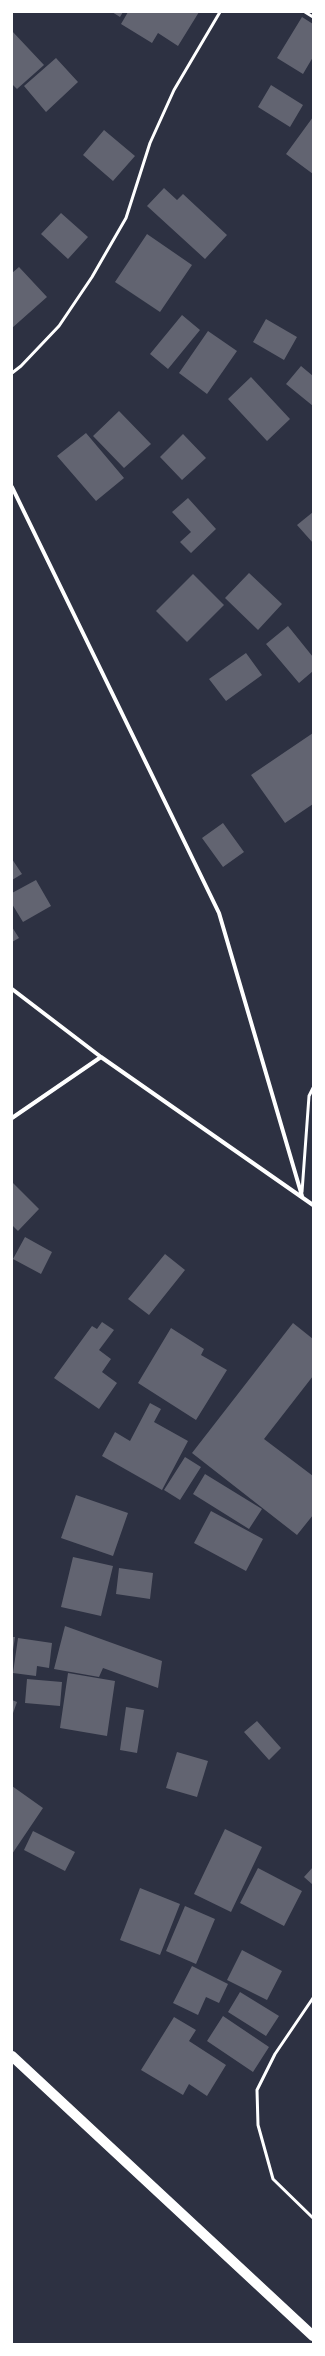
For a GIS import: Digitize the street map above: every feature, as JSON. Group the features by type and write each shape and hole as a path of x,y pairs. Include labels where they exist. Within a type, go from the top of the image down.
{"main road":[{"path":"12,2056 313,2336"}],"street":[{"path":"12,487 219,913 302,1196"},
{"path":"12,988 101,1058 313,1205"},
{"path":"12,1118 101,1058"}],"lane":[{"path":"12,373 21,366 59,326 92,277 126,218 150,142 174,90 220,12"},
{"path":"305,12 313,16"},
{"path":"302,1196 309,1096 313,1088"},
{"path":"313,1998 275,2054 257,2090 258,2125 273,2179 313,2218"}],"building":[{"path":"112,12 123,12 120,17"},
{"path":"128,12 199,12 178,46 158,33 152,43 121,24"},
{"path":"302,17 313,24 313,57 303,74 277,58"},
{"path":"12,31 44,65 17,89 12,84"},
{"path":"56,58 78,82 46,112 24,86"},
{"path":"271,85 303,105 290,127 258,107"},
{"path":"313,117 313,174 286,154"},
{"path":"104,130 135,156 113,181 83,155"},
{"path":"164,188 177,200 183,194 227,235 205,259 147,206"},
{"path":"61,213 88,237 68,259 41,234"},
{"path":"147,234 192,265 160,312 115,282"},
{"path":"19,267 47,297 12,328 12,273"},
{"path":"182,315 200,330 168,369 150,354"},
{"path":"266,319 297,337 284,360 253,342"},
{"path":"208,331 237,351 207,394 179,373"},
{"path":"301,366 313,376 313,406 286,384"},
{"path":"251,377 290,419 267,441 228,399"},
{"path":"119,411 151,444 124,468 93,436"},
{"path":"86,433 124,478 96,501 57,456"},
{"path":"183,434 206,458 182,480 160,457"},
{"path":"188,498 216,529 191,553 180,542 191,532 172,512"},
{"path":"313,512 313,543 297,525"},
{"path":"249,573 282,604 258,630 225,598"},
{"path":"193,574 224,605 187,642 156,611"},
{"path":"288,626 313,657 313,671 299,683 266,644"},
{"path":"246,653 262,675 226,701 209,679"},
{"path":"313,733 313,804 285,823 251,775"},
{"path":"223,823 244,852 223,867 202,838"},
{"path":"12,859 22,874 12,880"},
{"path":"36,880 51,906 23,922 12,904 12,893"},
{"path":"12,927 19,938 12,942"},
{"path":"12,1182 39,1209 18,1231 12,1225"},
{"path":"25,1237 52,1252 41,1274 13,1259"},
{"path":"165,1254 185,1270 149,1315 128,1299"},
{"path":"102,1322 114,1330 99,1350 111,1359 102,1372 117,1383 99,1409 54,1378 92,1326 97,1329"},
{"path":"293,1323 313,1339 313,1376 264,1439 313,1476 313,1515 297,1535 192,1453"},
{"path":"171,1328 204,1349 201,1355 227,1370 196,1420 138,1383"},
{"path":"150,1403 161,1409 154,1422 188,1441 162,1490 102,1456 115,1432 130,1441"},
{"path":"185,1457 201,1467 180,1500 164,1490"},
{"path":"205,1474 262,1509 249,1529 193,1494"},
{"path":"76,1495 128,1513 113,1556 61,1538"},
{"path":"211,1511 263,1539 246,1571 194,1543"},
{"path":"73,1557 113,1566 101,1616 61,1607"},
{"path":"119,1568 153,1573 150,1599 116,1594"},
{"path":"65,1626 162,1661 158,1688 103,1668 99,1677 54,1669"},
{"path":"12,1637 15,1637 13,1650 12,1650"},
{"path":"18,1638 52,1643 49,1668 37,1666 36,1676 13,1673"},
{"path":"68,1673 115,1681 107,1736 60,1728"},
{"path":"27,1679 62,1682 60,1706 25,1703"},
{"path":"12,1700 17,1702 12,1716"},
{"path":"126,1707 144,1710 137,1753 120,1750"},
{"path":"257,1721 281,1748 269,1760 244,1732"},
{"path":"177,1752 208,1761 197,1797 166,1788"},
{"path":"12,1786 43,1808 12,1854"},
{"path":"225,1829 262,1847 231,1912 194,1894"},
{"path":"33,1831 75,1852 65,1871 24,1850"},
{"path":"313,1867 313,1885 304,1877"},
{"path":"258,1868 302,1891 284,1926 240,1903"},
{"path":"140,1888 180,1904 160,1955 120,1940"},
{"path":"185,1906 215,1919 196,1964 166,1951"},
{"path":"242,1950 282,1971 267,2000 227,1980"},
{"path":"192,1966 228,1984 219,2003 206,1997 198,2015 173,2003"},
{"path":"240,1992 279,2016 266,2036 228,2012"},
{"path":"223,2016 269,2047 253,2072 207,2041"},
{"path":"174,2017 196,2030 189,2041 226,2065 207,2096 189,2084 183,2095 141,2070"}]}
